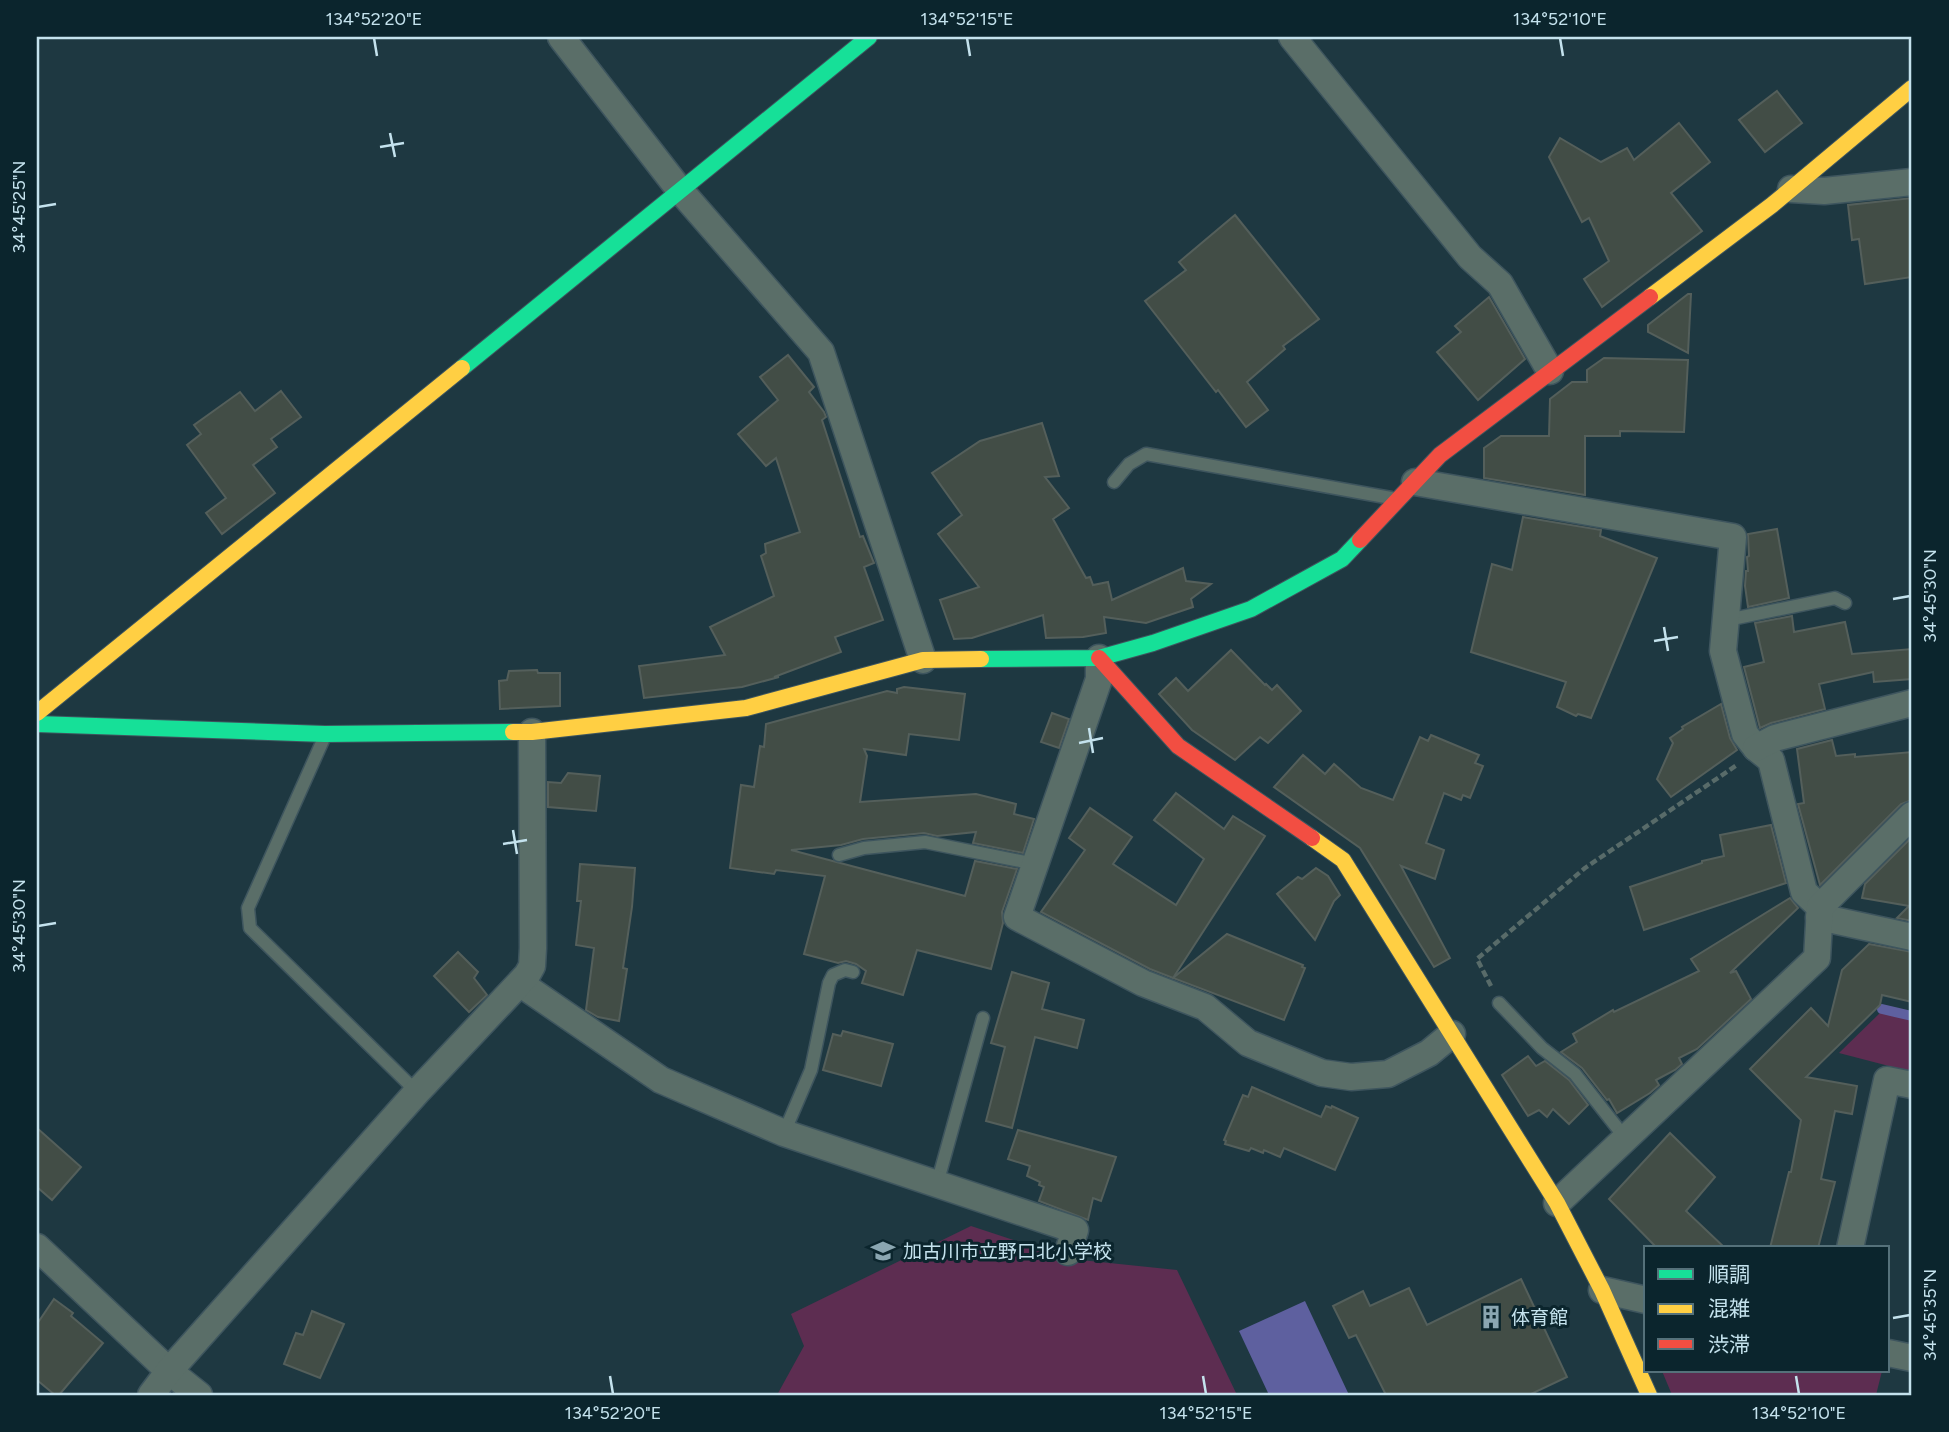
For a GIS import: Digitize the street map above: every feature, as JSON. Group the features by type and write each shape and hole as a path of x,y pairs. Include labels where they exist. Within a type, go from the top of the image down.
{"street":[{"path":"561,37 679,189 821,352 923,660"},
{"path":"37,713 869,37"},
{"path":"1292,37 1470,257 1500,284 1550,372"},
{"path":"37,724 325,734 532,732 746,708 923,660 1099,658 1153,643 1251,609 1342,559 1440,455 1791,189 1912,88"},
{"path":"1791,189 1824,191 1912,182"},
{"path":"1407,490 1733,537 1723,651 1745,734 1756,748 1771,760 1804,892 1820,912 1912,937"},
{"path":"1099,658 1099,679 1017,917 1143,982 1205,1007 1248,1043 1322,1073 1351,1077 1388,1074 1429,1053 1452,1034"},
{"path":"1099,658 1178,746 1343,860 1557,1203 1602,1290 1649,1395"},
{"path":"1756,748 1775,738 1912,704"},
{"path":"151,1395 169,1371 417,1092 521,984 532,966 532,732"},
{"path":"1557,1203 1817,958 1820,912 1912,815"},
{"path":"521,984 661,1080 784,1133 1074,1230 1068,1252"},
{"path":"1850,1246 1887,1080 1912,1085"},
{"path":"37,1247 169,1371 199,1395"},
{"path":"1602,1290 1644,1300"},
{"path":"1890,1353 1912,1358"}],"lane":[{"path":"1114,482 1129,464 1146,454 1407,490"},
{"path":"1727,620 1835,598 1845,603"},
{"path":"325,734 248,908 250,928 417,1092"},
{"path":"839,855 864,848 925,842 1035,864"},
{"path":"784,1133 811,1070 833,975 845,971 853,972"},
{"path":"1499,1003 1542,1048 1576,1074 1626,1139"},
{"path":"937,1185 983,1018"}],"path":[{"path":"1499,1003 1477,960 1585,868 1732,771 1756,748"}],"shaded area":[{"path":"1881,1012 1912,1020 1912,1072 1839,1053"},
{"path":"971,1226 1071,1259 1177,1270 1237,1395 777,1395 804,1346 791,1314"},
{"path":"1662,1372 1882,1372 1876,1395 1672,1395"}],"water":[{"path":"1305,1301 1349,1395 1269,1395 1239,1331"}],"building":[{"path":"1777,91 1802,123 1765,152 1739,120"},
{"path":"1679,123 1710,162 1671,193 1702,231 1602,307 1584,279 1609,261 1589,218 1582,222 1549,157 1560,138 1601,162 1627,148 1634,160"},
{"path":"1912,198 1912,277 1865,284 1859,239 1852,240 1848,205"},
{"path":"1235,215 1319,319 1283,346 1285,349 1247,382 1268,410 1246,427 1145,301 1186,270 1179,262"},
{"path":"1691,294 1688,353 1648,332 1648,325"},
{"path":"1489,297 1525,359 1478,400 1437,352 1461,332 1455,326"},
{"path":"788,355 814,387 809,392 826,417 822,420 860,537 863,536 874,563 864,567 883,620 835,637 841,652 774,677 779,677 742,687 644,698 639,666 725,655 710,627 774,596 761,556 766,553 765,544 800,532 776,458 766,466 738,434 778,400 760,377"},
{"path":"1604,358 1688,360 1684,432 1620,431 1620,436 1585,436 1585,495 1484,478 1484,448 1501,436 1549,436 1550,399 1572,382 1587,382 1587,370"},
{"path":"281,391 301,417 271,439 277,447 253,465 275,493 222,534 206,513 226,498 187,445 201,434 194,425 240,392 255,411"},
{"path":"1042,423 1059,476 1045,477 1069,508 1053,519 1086,578 1090,577 1093,585 1108,582 1112,600 1183,568 1186,581 1211,584 1191,599 1193,607 1146,623 1104,617 1106,633 1083,637 1046,638 1043,615 972,638 954,639 940,600 979,587 938,534 962,515 932,473 980,441"},
{"path":"1523,517 1601,530 1600,536 1657,558 1591,718 1578,714 1576,716 1557,707 1566,682 1471,652 1492,564 1512,570"},
{"path":"1777,529 1789,598 1748,607 1745,586 1749,556 1748,534"},
{"path":"1792,616 1794,632 1845,622 1852,654 1912,649 1912,679 1874,682 1873,672 1819,684 1825,709 1760,728 1744,667 1764,662 1755,623"},
{"path":"1231,650 1265,685 1272,690 1277,685 1301,711 1268,743 1260,737 1235,760 1192,730 1159,694 1176,678 1188,691"},
{"path":"537,670 538,673 560,673 560,706 500,709 499,681 507,680 509,671"},
{"path":"904,687 965,694 959,740 909,734 906,755 864,749 867,756 860,802 976,794 1016,804 1014,814 1034,819 1023,853 973,843 976,832 937,836 924,833 791,850 965,896 975,861 1017,869 1002,912 1003,923 991,969 917,950 903,995 862,983 866,971 856,964 846,961 838,963 804,954 825,876 776,870 774,874 730,868 741,785 754,787 760,746 764,747 766,724 887,691 897,693 897,689"},
{"path":"1721,704 1730,738 1737,750 1671,797 1657,779 1673,743 1670,738 1683,729 1682,727"},
{"path":"1052,713 1069,719 1059,748 1041,742"},
{"path":"1431,735 1479,755 1475,763 1483,766 1470,798 1463,795 1461,800 1444,793 1426,843 1444,850 1435,879 1401,866 1450,958 1434,967 1360,848 1274,787 1303,755 1325,774 1334,764 1361,788 1393,800 1420,737 1428,741"},
{"path":"1832,740 1836,756 1912,752 1912,800 1901,804 1820,885 1798,804 1804,803 1797,749"},
{"path":"568,773 600,776 596,811 548,807 548,782 561,783"},
{"path":"1176,793 1224,829 1233,816 1265,836 1173,978 1150,969 1041,912 1085,850 1069,838 1090,808 1132,837 1113,864 1176,905 1204,859 1154,820"},
{"path":"1771,825 1786,883 1644,930 1630,887 1702,861 1724,856 1720,835"},
{"path":"1912,837 1912,921 1897,918 1909,906 1862,898 1865,884"},
{"path":"580,864 635,868 623,968 627,969 619,1021 598,1017 586,1010 594,948 576,945 581,901 577,901"},
{"path":"1316,868 1328,876 1340,895 1334,901 1315,940 1277,894 1298,877 1302,879"},
{"path":"1790,898 1798,908 1730,973 1736,971 1751,999 1697,1049 1679,1058 1682,1064 1656,1080 1659,1085 1650,1093 1617,1113 1609,1099 1607,1100 1582,1068 1561,1052 1577,1042 1573,1034 1613,1010 1614,1012 1699,971 1691,959"},
{"path":"1227,934 1305,968 1284,1020 1173,978"},
{"path":"1869,944 1912,952 1912,1002 1882,995 1880,1005 1806,1077 1857,1086 1852,1114 1835,1111 1821,1179 1835,1182 1819,1246 1770,1246 1791,1172 1801,1120 1750,1069 1811,1008 1828,1026 1842,970"},
{"path":"458,952 478,972 474,978 487,995 469,1012 434,976"},
{"path":"1012,972 1049,983 1042,1009 1084,1020 1077,1048 1035,1037 1012,1128 986,1121 1005,1047 991,1043"},
{"path":"843,1031 893,1044 881,1086 823,1070 833,1034 841,1036"},
{"path":"1528,1056 1536,1066 1545,1061 1569,1080 1588,1105 1569,1124 1553,1109 1547,1117 1539,1110 1528,1116 1502,1075"},
{"path":"1252,1087 1321,1117 1326,1106 1332,1106 1358,1118 1335,1170 1284,1148 1280,1157 1264,1150 1263,1153 1251,1148 1249,1151 1225,1144 1224,1140 1243,1095 1248,1097"},
{"path":"37,1128 81,1167 52,1200 37,1187"},
{"path":"1018,1130 1116,1157 1101,1201 1093,1198 1088,1220 1039,1201 1044,1187 1027,1176 1030,1166 1008,1159"},
{"path":"1670,1133 1715,1177 1686,1211 1723,1246 1655,1246 1609,1199"},
{"name":"体育館","path":"1521,1279 1567,1377 1529,1395 1386,1395 1356,1335 1349,1338 1333,1306 1363,1291 1370,1306 1409,1288 1427,1325"},
{"path":"54,1299 73,1313 71,1316 103,1343 59,1395 55,1395 37,1380 37,1324"},
{"path":"312,1311 344,1324 320,1378 284,1364 296,1333 303,1335"}],"waterway":[{"path":"1882,1009 1912,1016"}],"traffic: fast":[{"path":"462,368 869,37"},
{"path":"981,659 1099,658 1153,643 1251,609 1342,559 1360,540"},
{"path":"37,724 325,734 513,732"}],"traffic: slow":[{"path":"1650,297 1772,205 1912,88"},
{"path":"37,713 462,368"},
{"path":"513,732 746,708 923,660 981,659"},
{"path":"1312,838 1343,860 1557,1203 1602,1290 1649,1395"}],"traffic: jam":[{"path":"1360,540 1440,455 1650,297"},
{"path":"1099,658 1178,746 1312,838"}],"place":[{"name":"加古川市立野口北小学校","path":"883,1251"},
{"name":"体育館","path":"1491,1317"}]}
